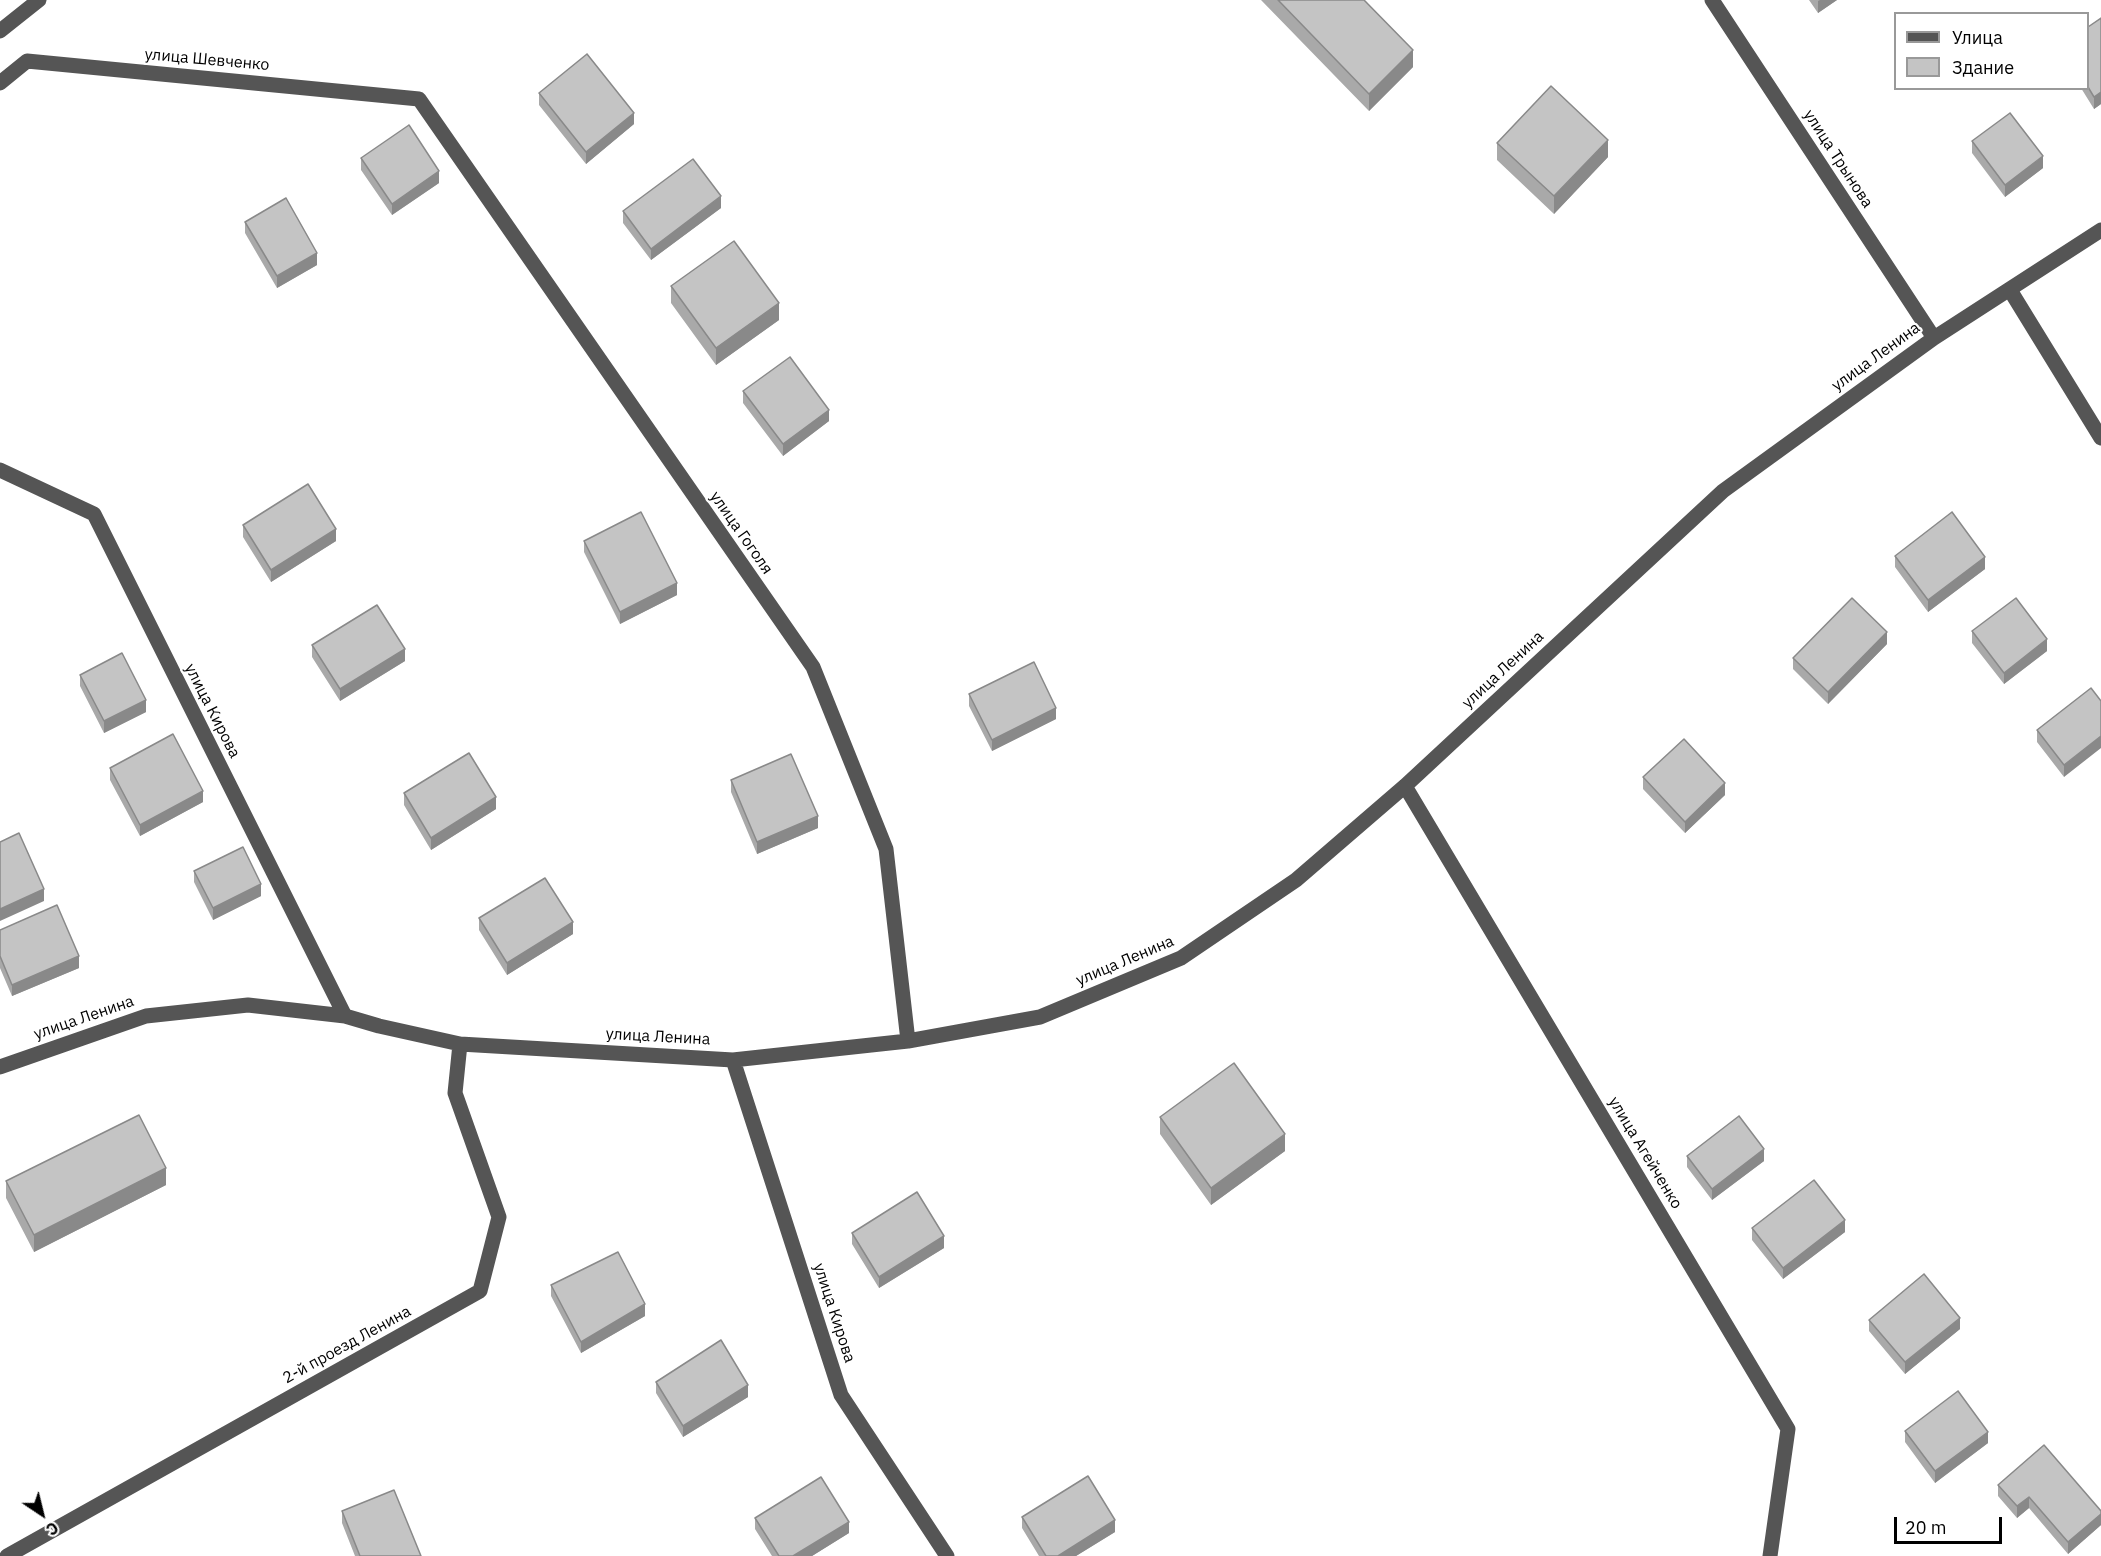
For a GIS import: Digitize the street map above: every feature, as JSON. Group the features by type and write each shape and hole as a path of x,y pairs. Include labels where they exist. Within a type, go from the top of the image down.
{"street":[{"path":"0,31 39,0"},
{"name":"улица Трынова","path":"1712,0 1934,338"},
{"name":"улица Шевченко","path":"0,83 27,61 419,99"},
{"name":"улица Гоголя","path":"419,99 813,668 886,849 908,1041"},
{"name":"улица Ленина","path":"0,1067 146,1016 248,1005 345,1016 460,1044 733,1059 908,1041 1040,1017 1181,958 1296,880 1405,786 1723,491 1934,338 2101,230"},
{"path":"2010,290 2101,438"},
{"name":"улица Кирова","path":"0,470 94,514 345,1016"},
{"name":"улица Агейченко","path":"1405,786 1788,1428 1770,1556"},
{"name":"2-й проезд Ленина","path":"7,1556 480,1291 500,1217 455,1093 460,1044"},
{"name":"улица Кирова","path":"733,1059 841,1395 946,1556"}],"building":[{"path":"1278,0 1364,0 1413,50 1369,94"},
{"path":"2101,18 2101,92 2094,97 2089,89 2089,26"},
{"path":"587,54 634,113 586,152 539,93"},
{"path":"1551,86 1608,140 1554,196 1497,143"},
{"path":"2010,113 2043,156 2005,185 1972,141"},
{"path":"409,125 439,171 392,204 361,158"},
{"path":"693,159 721,196 651,249 623,211"},
{"path":"286,198 317,253 277,276 245,222"},
{"path":"734,241 779,303 716,348 671,286"},
{"path":"790,357 829,410 783,444 743,391"},
{"path":"308,484 336,529 271,570 243,525"},
{"path":"641,512 677,583 620,612 584,541"},
{"path":"1952,512 1985,557 1928,600 1895,556"},
{"path":"1852,598 1887,632 1828,692 1793,658"},
{"path":"2016,598 2047,639 2004,673 1972,631"},
{"path":"377,605 405,649 340,689 312,645"},
{"path":"122,653 146,700 104,721 80,675"},
{"path":"1034,662 1056,708 992,740 969,694"},
{"path":"2091,688 2101,701 2101,736 2064,765 2037,730"},
{"path":"173,734 203,791 140,825 110,768"},
{"path":"1684,739 1725,783 1685,822 1643,777"},
{"path":"469,753 496,797 431,838 404,793"},
{"path":"791,754 818,816 757,842 731,780"},
{"path":"19,833 44,889 0,909 0,842"},
{"path":"243,847 261,884 213,908 194,871"},
{"path":"545,878 573,922 507,963 479,918"},
{"path":"57,905 79,956 12,985 0,956 0,930"},
{"path":"1234,1063 1285,1134 1211,1188 1160,1117"},
{"path":"139,1115 166,1168 34,1235 6,1181"},
{"path":"1739,1116 1764,1149 1712,1189 1687,1156"},
{"path":"1814,1180 1845,1220 1783,1268 1752,1228"},
{"path":"917,1192 944,1236 879,1277 852,1233"},
{"path":"618,1252 645,1304 581,1342 551,1285"},
{"path":"1924,1274 1960,1318 1905,1362 1869,1320"},
{"path":"721,1340 748,1385 683,1426 656,1382"},
{"path":"1958,1391 1988,1432 1935,1471 1905,1431"},
{"path":"2044,1445 2101,1511 2101,1514 2068,1542 2029,1497 2017,1506 1998,1485"},
{"path":"1088,1476 1115,1520 1058,1556 1046,1556 1022,1517"},
{"path":"821,1477 849,1522 793,1556 779,1556 755,1518"},
{"path":"394,1490 421,1556 360,1556 342,1511"}]}
